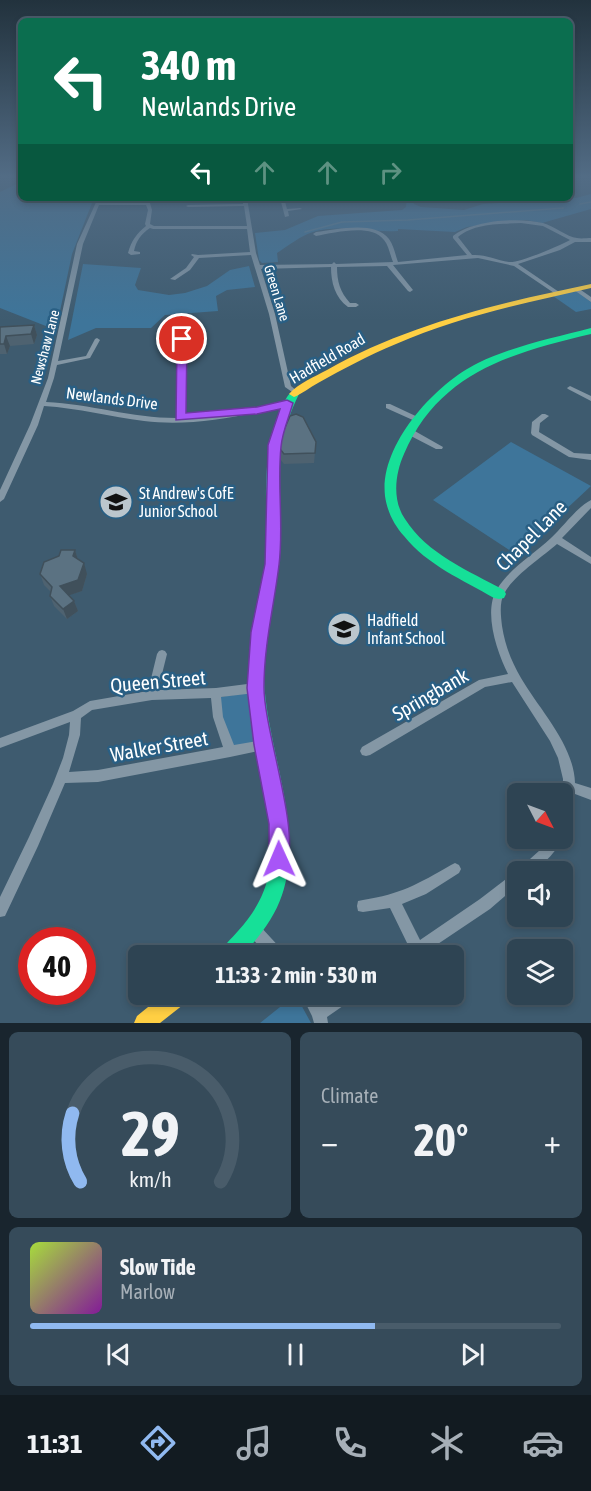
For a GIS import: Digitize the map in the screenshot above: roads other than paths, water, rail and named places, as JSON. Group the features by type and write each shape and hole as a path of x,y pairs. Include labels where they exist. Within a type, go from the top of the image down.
{"street":[{"name":"Newshaw Lane","path":"0,499 41,404 54,364 80,244 88,226"},
{"path":"138,253 131,253 132,245 138,236 150,226 249,227"},
{"path":"470,256 455,237 463,230 491,226"},
{"path":"542,226 574,240 591,240"},
{"name":"Green Lane","path":"249,227 253,254 272,314 288,387 295,392"},
{"path":"316,234 353,230 377,233 386,240 392,263 410,290"},
{"path":"512,264 558,249 574,240"},
{"path":"173,279 188,269 195,256 253,254"},
{"path":"257,267 392,263 470,256 512,264 557,293"},
{"path":"334,264 333,279 336,289 348,305 356,305"},
{"name":"Hadfield Road","path":"239,945 254,930 272,899 279,859 279,824 263,745 255,688 259,632 272,564 275,445 287,403 295,392 382,345 422,329 464,315 591,286"},
{"path":"576,289 591,300"},
{"path":"499,594 430,553 411,537 390,501 389,480 395,457 434,397 451,382 488,361 517,350 591,331"},
{"name":"Newlands Drive","path":"180,417 182,339"},
{"path":"54,364 88,357 98,340"},
{"path":"570,388 591,399"},
{"name":"Newlands Drive","path":"41,404 70,405 148,419 257,411 287,403"},
{"path":"388,406 418,419"},
{"path":"545,416 536,422 534,433 572,455 591,458"},
{"path":"410,432 439,447"},
{"path":"0,472 11,472"},
{"name":"Chapel Lane","path":"569,783 561,746 515,676 500,640 496,619 499,594 591,503"},
{"path":"556,539 591,561"},
{"path":"152,696 162,654"},
{"name":"Springbank","path":"366,751 483,683 515,676"},
{"name":"Queen Street","path":"0,743 76,715 90,706 152,696 216,693 255,688"},
{"path":"216,693 217,721 227,738 230,752"},
{"path":"0,911 62,777 77,728 76,715"},
{"name":"Walker Street","path":"62,777 98,776 263,745"},
{"path":"573,788 591,794"},
{"path":"536,861 548,849"},
{"path":"363,906 394,902 422,890 455,869"},
{"path":"423,945 485,904 507,886"},
{"path":"394,902 409,945"},
{"path":"254,930 268,945"},
{"path":"144,1023 167,1005"},
{"path":"320,1018 335,1005"}],"waterway":[{"path":"305,232 328,226"}],"place":[{"name":"St Andrew's CofE Junior School","path":"116,502"},
{"name":"Hadfield Infant School","path":"344,629"}]}
